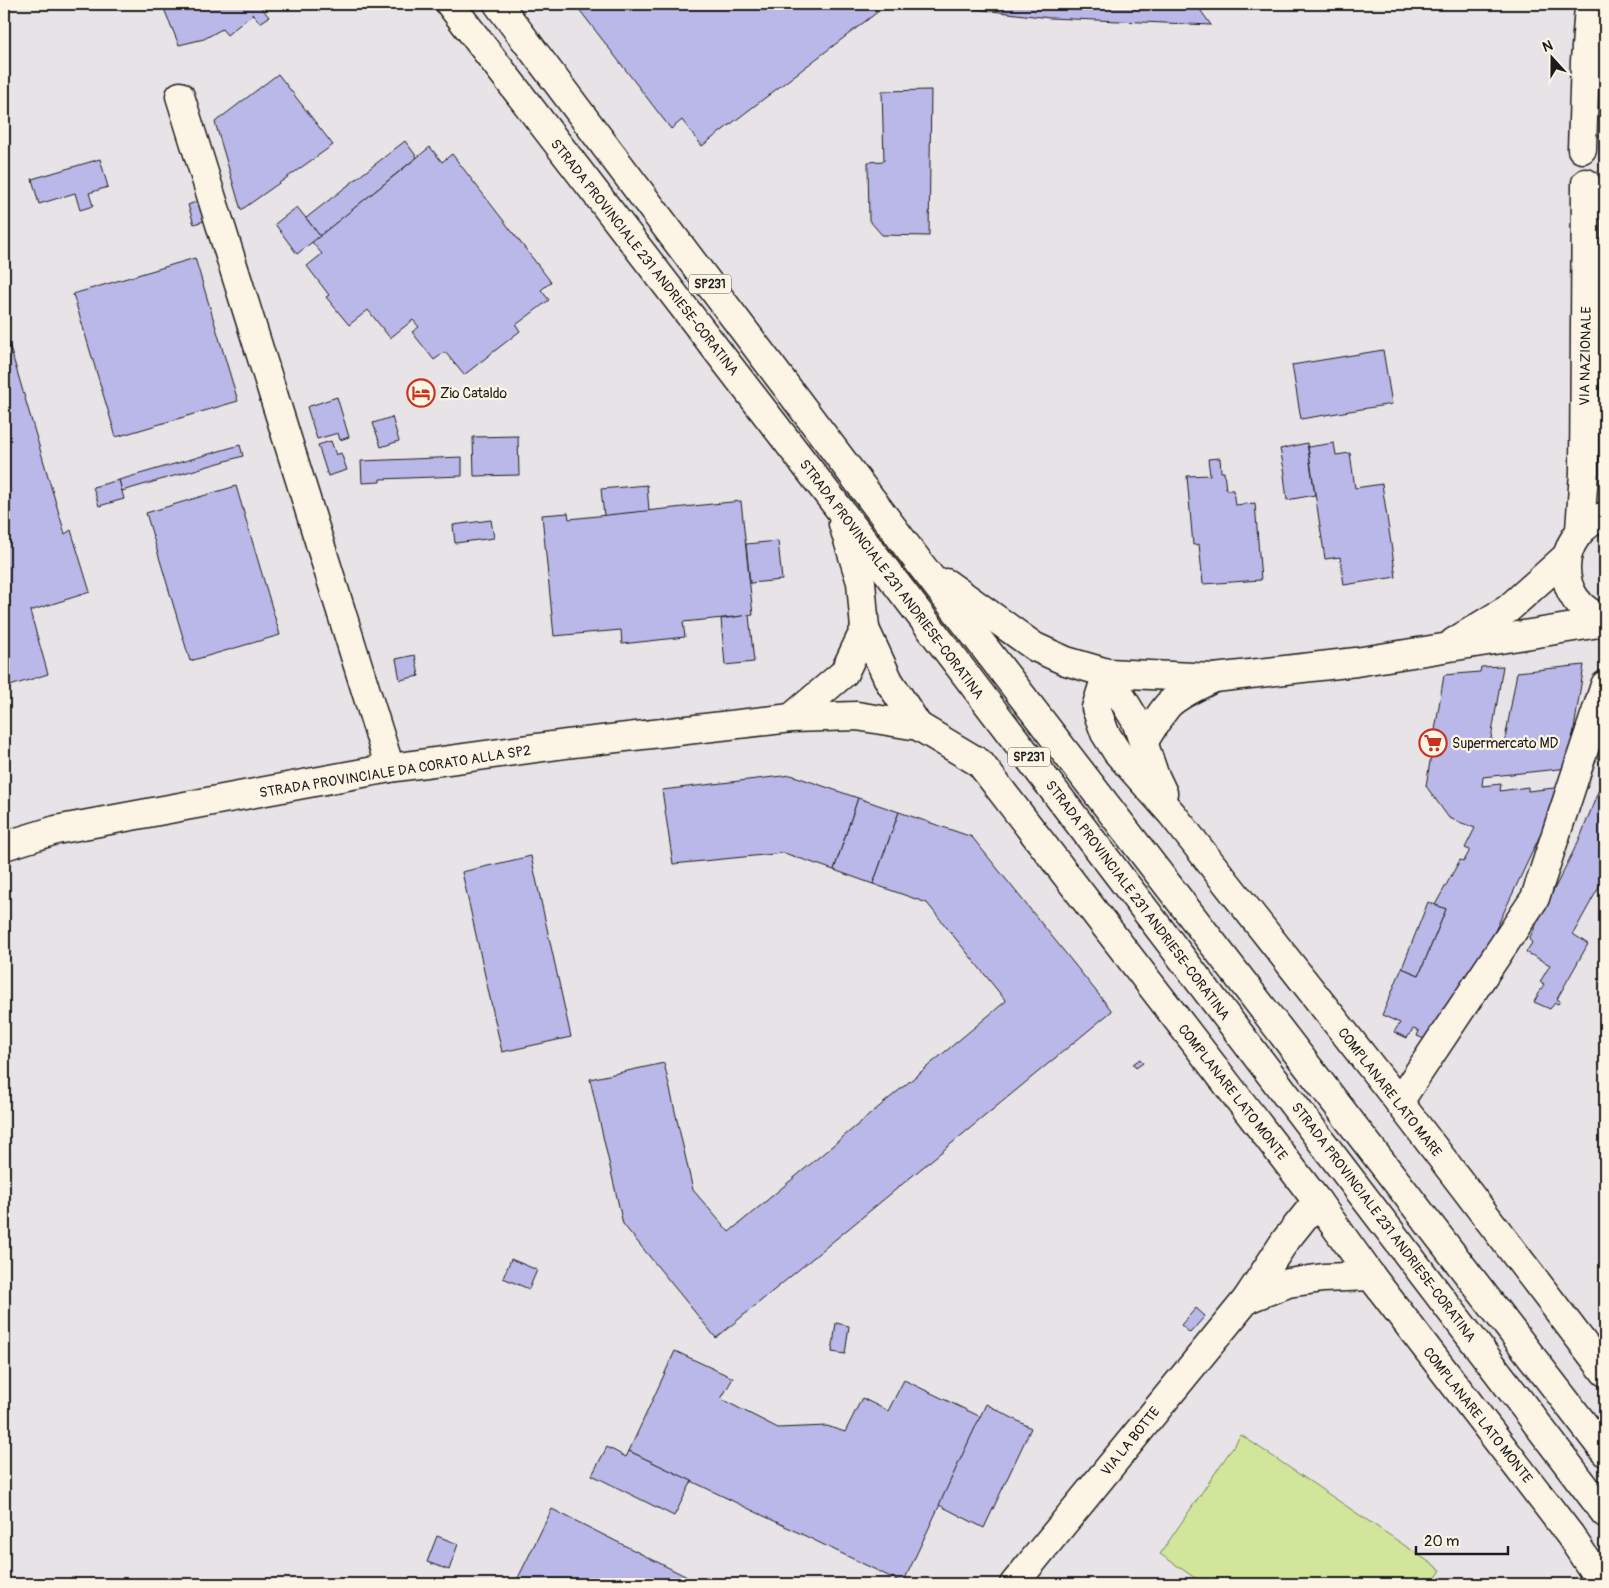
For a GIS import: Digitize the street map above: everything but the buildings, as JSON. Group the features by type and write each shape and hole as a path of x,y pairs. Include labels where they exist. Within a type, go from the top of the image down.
{"main road":[{"name":"STRADA PROVINCIALE 231 ANDRIESE-CORATINA","path":"450,4 837,506 1605,1512"},
{"name":"SP231","path":"498,4 921,565 1605,1452"},
{"path":"1589,5 1600,65 1605,75"},
{"path":"1582,149 1589,5"},
{"path":"180,96 390,768"},
{"path":"1582,149 1587,136 1597,124 1605,119"},
{"name":"VIA NAZIONALE","path":"1580,530 1596,192 1582,172 1580,161 1582,149"},
{"path":"837,506 861,582 865,629 888,682 918,726"},
{"path":"1605,516 1594,519 1580,530 1571,542 1566,556 1566,574 1570,591 1581,606 1605,621"},
{"path":"1442,649 1508,609 1566,556"},
{"path":"921,565 1035,647 1066,661 1107,673 1214,678 1356,662 1605,621"},
{"path":"791,718 844,673 865,629"},
{"name":"COMPLANARE LATO MARE","path":"1107,673 1125,700 1144,741 1154,774 1172,814"},
{"name":"COMPLANARE LATO MARE","path":"1107,673 1096,708 1105,733 1117,752 1172,814 1399,1102 1605,1372"},
{"path":"1144,741 1156,721 1170,704 1190,690 1214,678"},
{"path":"1399,1102 1535,898 1605,685"},
{"name":"COMPLANARE LATO MONTE","path":"791,718 857,716 918,726 980,763 1317,1201 1371,1276 1570,1535 1602,1584"},
{"name":"STRADA PROVINCIALE DA CORATO ALLA SP2","path":"4,846 56,830 390,768 566,744 791,718"},
{"name":"VIA LA BOTTE","path":"1014,1584 1246,1299 1285,1241 1317,1201"},
{"path":"1246,1299 1288,1283 1323,1278 1371,1276"}],"green space":[{"path":"1241,1435 1441,1570 1432,1584 1204,1584 1160,1554"}],"place":[{"name":"Zio Cataldo","path":"421,393"},
{"name":"Supermercato MD","path":"1433,743"}]}
